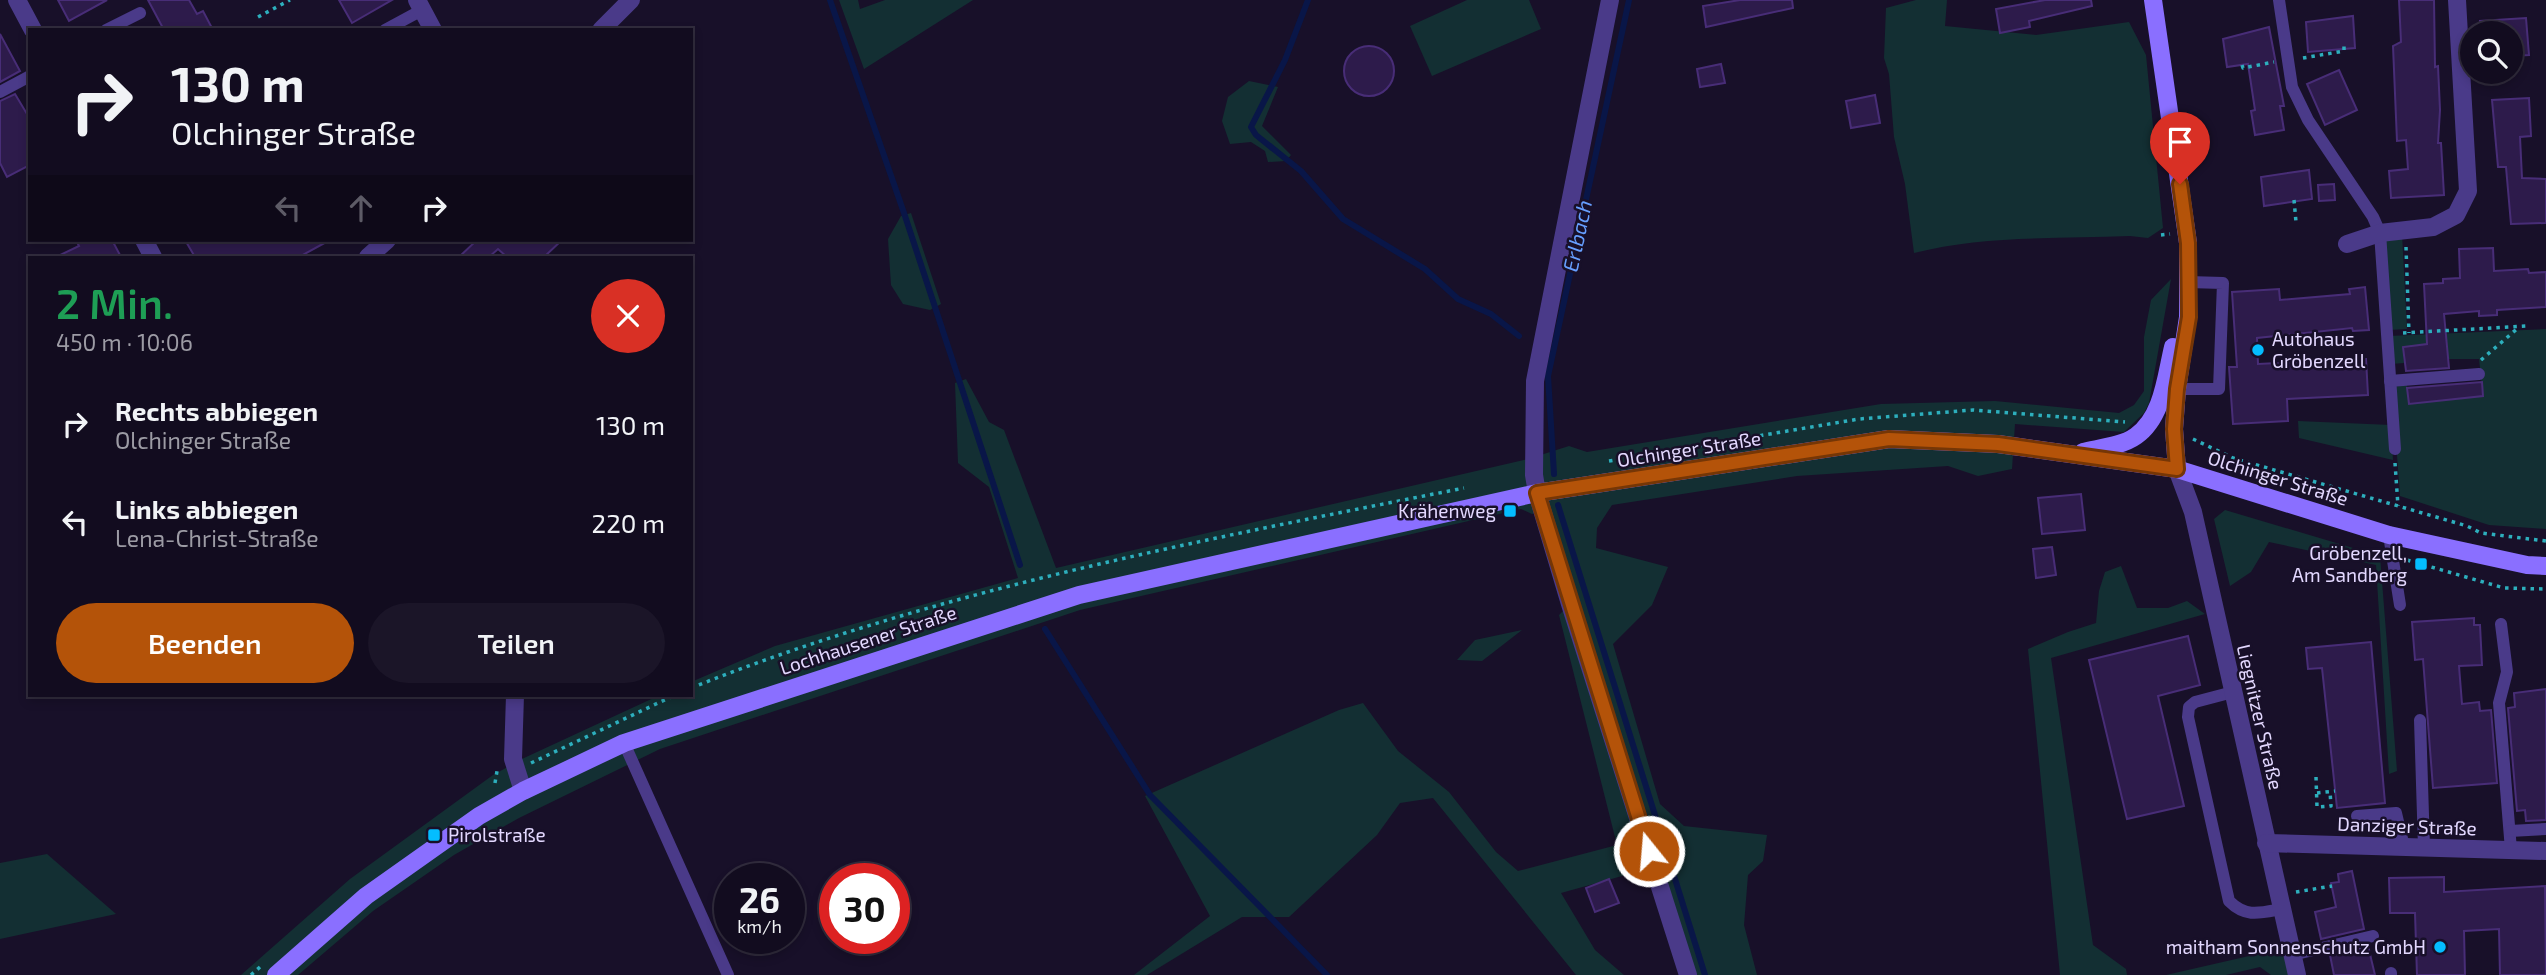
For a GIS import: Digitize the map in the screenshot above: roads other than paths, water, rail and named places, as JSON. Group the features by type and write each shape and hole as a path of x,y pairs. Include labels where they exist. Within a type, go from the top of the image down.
{"main road":[{"path":"2153,0 2188,243 2189,317 2177,389 2174,429 2177,469"},
{"path":"2071,454 2121,443 2137,436 2158,410 2188,282"},
{"name":"Olchinger Straße","path":"1537,493 1889,439 1998,444 2177,469 2389,535 2527,565 2546,566"},
{"name":"Lochhausener Straße","path":"276,975 366,896 413,860 479,816 523,790 624,743 1079,595 1537,493"}],"street":[{"path":"17,0 32,28"},
{"path":"603,28 631,0"},
{"path":"1610,0 1535,381 1534,475 1537,493 1688,975"},
{"path":"2347,244 2380,233 2433,227 2456,215 2468,191 2457,0"},
{"path":"419,5 432,28"},
{"path":"369,256 385,242"},
{"name":"Liegnitzer Straße","path":"2177,469 2193,512 2297,975"},
{"path":"514,697 514,771 523,790"},
{"name":"Danziger Straße","path":"2266,843 2546,851"}],"lane":[{"path":"2279,0 2292,87 2308,120 2373,217 2380,233 2395,449"},
{"path":"388,28 419,5"},
{"path":"110,28 140,13"},
{"path":"0,92 28,77"},
{"path":"2177,389 2219,389 2223,283 2188,282"},
{"path":"2390,381 2479,374"},
{"path":"2389,535 2400,605"},
{"path":"2501,624 2507,672 2499,703 2511,850"},
{"path":"2233,692 2195,702 2189,707 2188,717 2223,875 2229,901 2239,911 2251,914 2282,909"},
{"path":"2420,720 2424,847"},
{"path":"624,743 728,975"},
{"path":"2357,816 2396,813 2404,847"},
{"path":"2510,831 2546,829"},
{"path":"2292,955 2374,936"}],"waterway":[{"path":"830,0 904,213 1020,565"},
{"path":"1308,0 1285,60 1251,127 1256,135 1301,171 1343,219 1425,269 1458,299 1491,314 1519,336"},
{"name":"Erlbach","path":"1554,474 1548,376 1629,0"},
{"name":"Erlbach","path":"1558,505 1705,975"},
{"path":"1045,629 1150,795 1327,975"}],"place":[{"name":"Autohaus Gröbenzell","path":"2258,350"},
{"name":"Krähenweg","path":"1510,511"},
{"name":"Gröbenzell, Am Sandberg","path":"2421,564"},
{"name":"Pirolstraße","path":"434,835"},
{"name":"maitham Sonnenschutz GmbH","path":"2440,947"}]}
